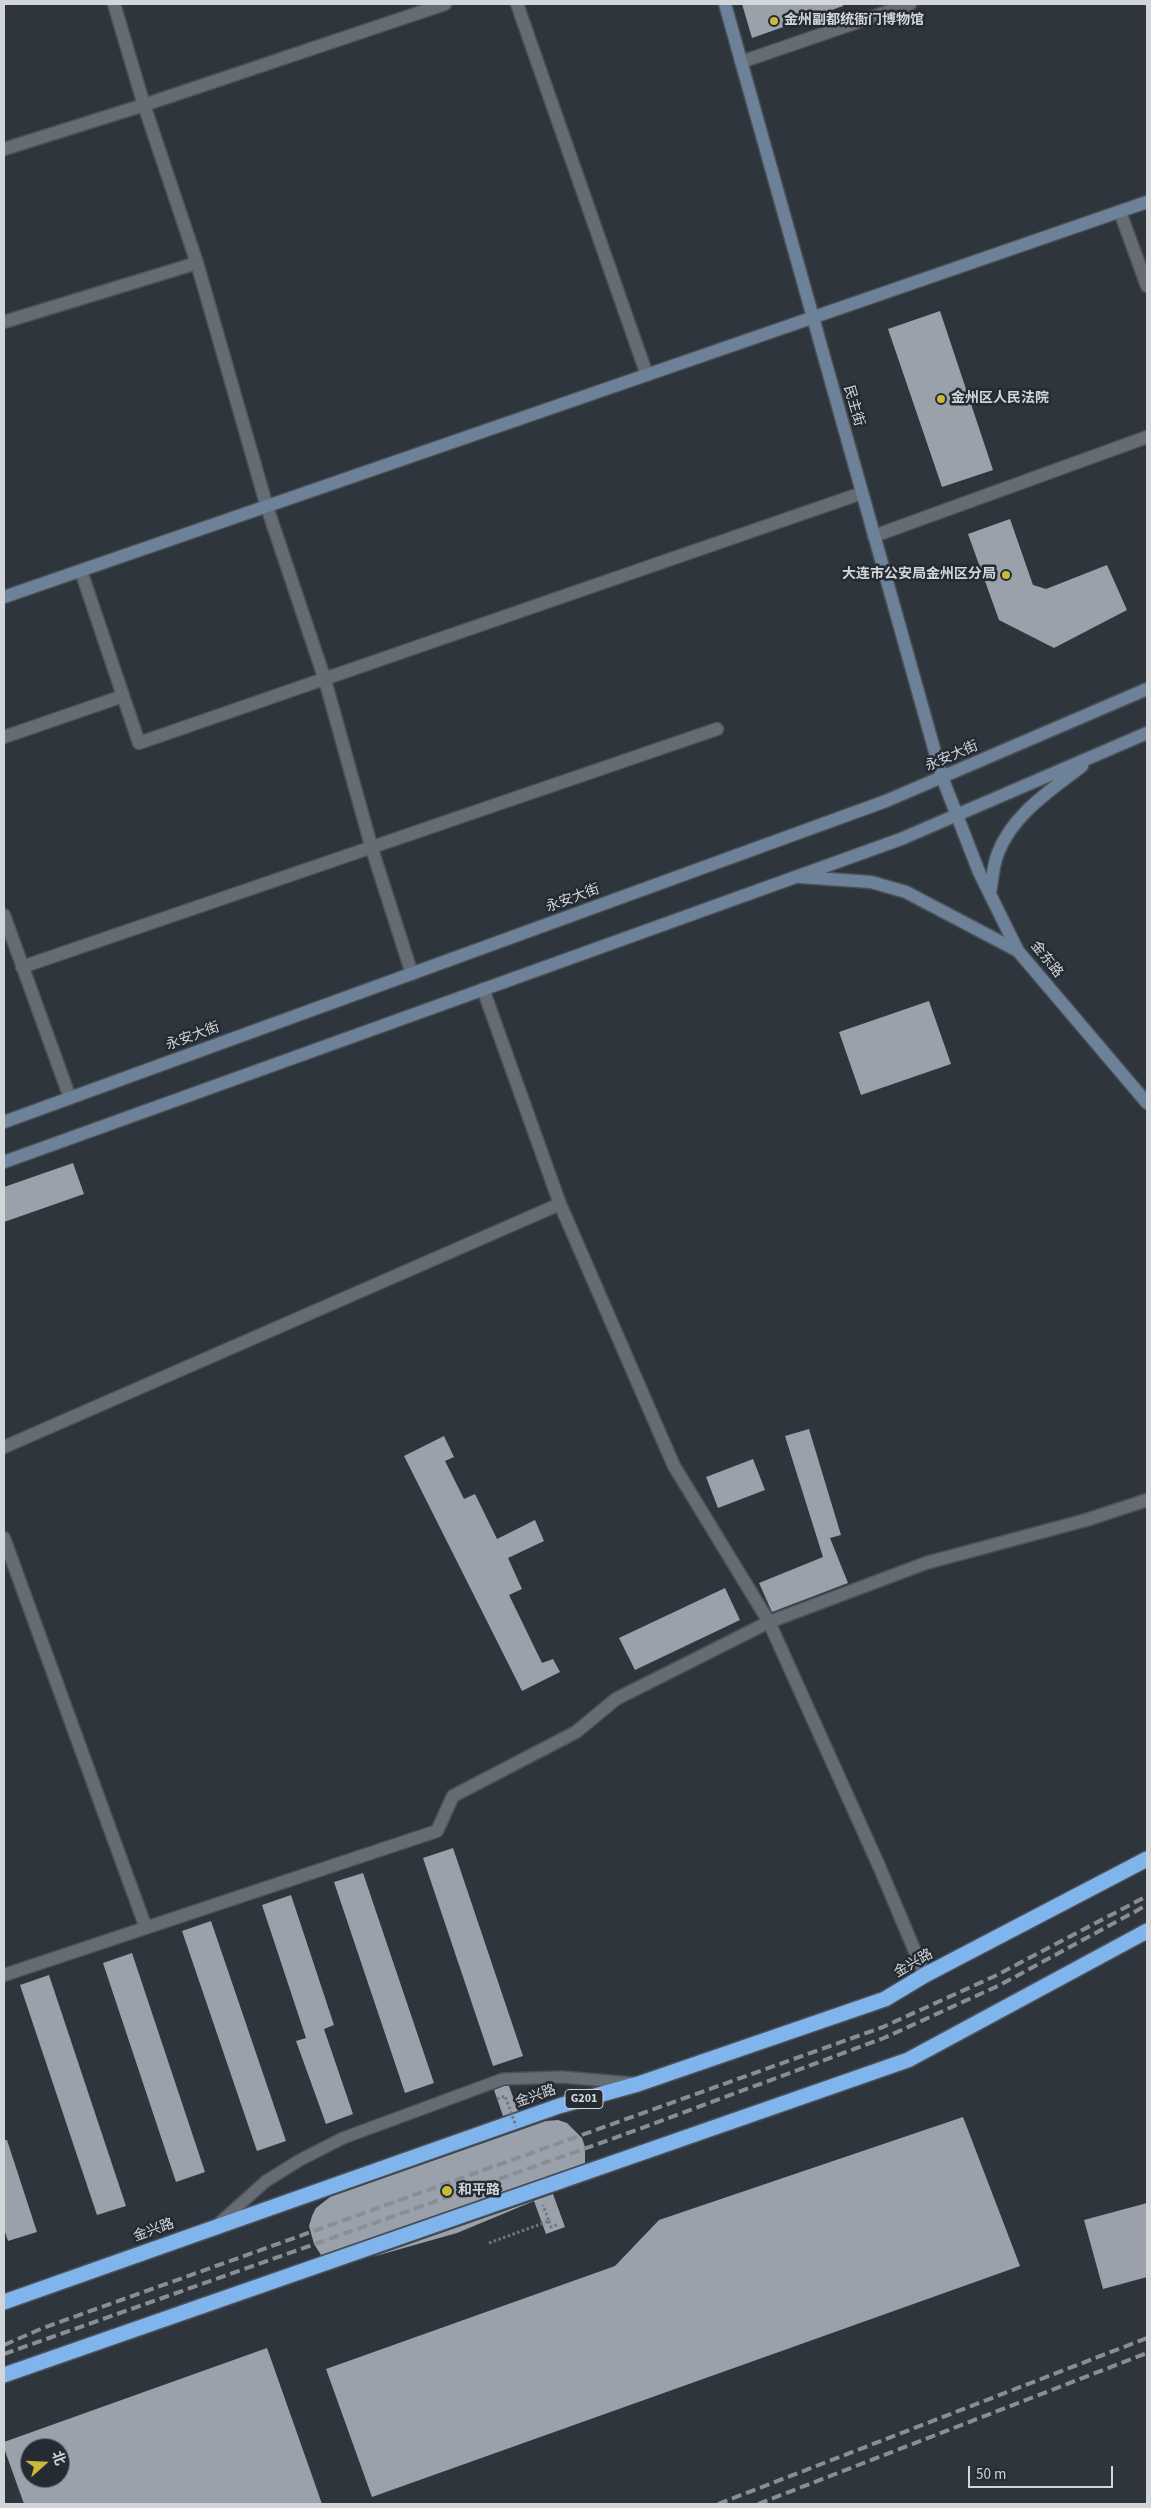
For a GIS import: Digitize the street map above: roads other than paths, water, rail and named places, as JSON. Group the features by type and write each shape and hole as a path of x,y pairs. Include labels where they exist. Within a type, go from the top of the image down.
{"highway":[{"name":"金兴路","path":"4,2302 559,2106 638,2084 885,1999 925,1975 1147,1859"},
{"path":"4,2375 908,2060 1147,1931"}],"main road":[{"name":"民主街","path":"725,4 942,777 958,814"},
{"path":"4,597 1147,202"},
{"name":"永安大街","path":"4,1122 886,801 1147,689"},
{"path":"4,1162 901,839 1147,733"},
{"path":"990,894 998,853 1011,829 1037,800 1098,754"},
{"name":"金东路","path":"958,814 979,872 1018,951 1147,1103"},
{"path":"795,877 871,882 906,892 1018,951"}],"street":[{"path":"114,4 144,105 198,263 266,507 325,680 372,849 412,974"},
{"path":"4,150 445,4"},
{"path":"517,4 647,375"},
{"path":"741,62 910,4"},
{"path":"1120,212 1147,286"},
{"path":"4,322 198,263"},
{"path":"874,536 1147,438"},
{"path":"81,570 139,743 862,493"},
{"path":"4,737 123,696"},
{"path":"22,967 372,849 717,729"},
{"path":"4,915 70,1098"},
{"path":"483,989 560,1204 674,1466 769,1622 879,1866 925,1975"},
{"path":"4,1447 560,1204"},
{"path":"4,1975 437,1831 453,1796 576,1732 616,1699 769,1622 926,1563 1086,1520 1147,1500"},
{"path":"4,1538 146,1928"}],"lane":[{"path":"214,2227 266,2181 300,2160 342,2138 503,2079 562,2077 638,2084"}],"railway":[{"path":"4,2345 43,2328 883,2027 995,1976 1147,1896"},
{"path":"4,2354 612,2139 884,2038 1000,1985 1147,1905"},
{"path":"718,2504 1147,2338"},
{"path":"758,2504 1147,2353"}],"place":[{"name":"金州副都统衙门博物馆","path":"774,21"},
{"name":"金州区人民法院","path":"941,399"},
{"name":"大连市公安局金州区分局","path":"1006,575"},
{"name":"和平路","path":"447,2191"}]}
